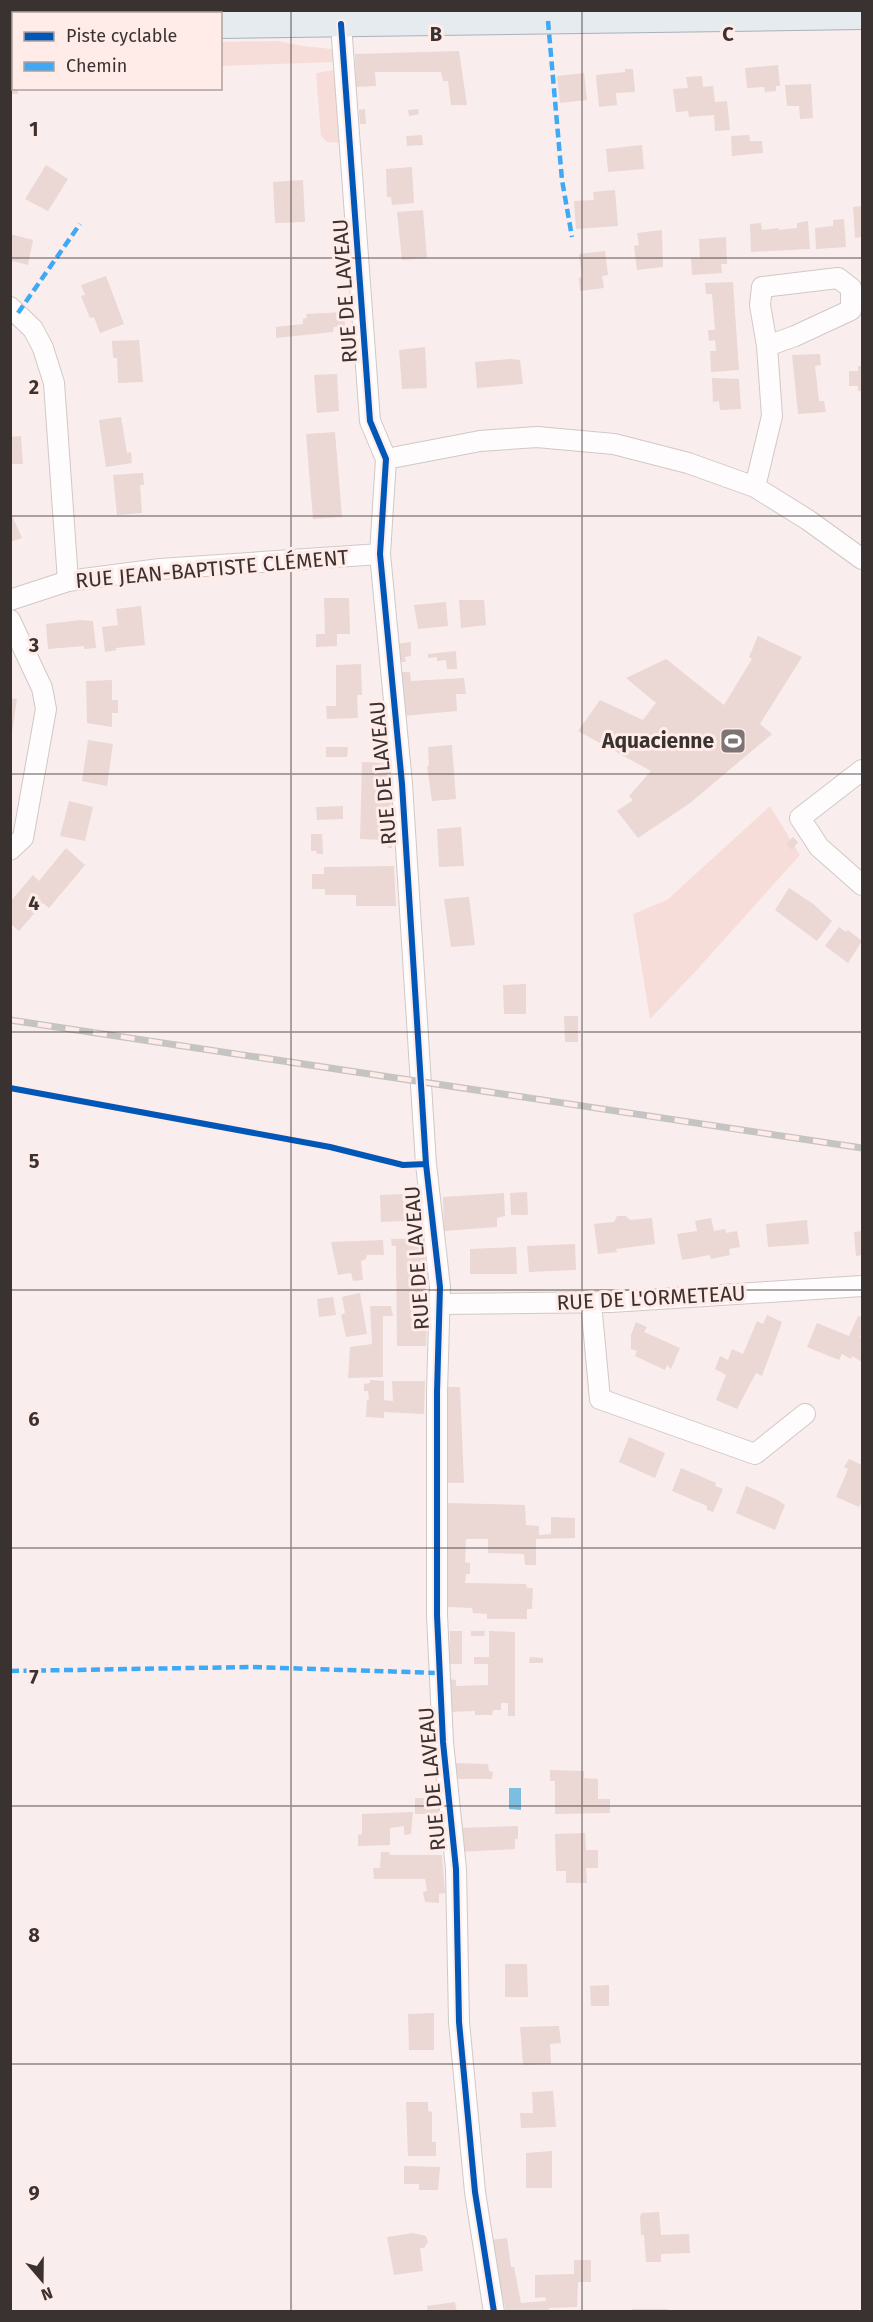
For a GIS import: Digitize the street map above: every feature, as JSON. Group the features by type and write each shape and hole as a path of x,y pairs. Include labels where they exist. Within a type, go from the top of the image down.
{"main road":[{"path":"222,25 862,16"}],"street":[{"name":"RUE DE LAVEAU","path":"340,24 370,421 386,459 380,554 402,784 426,1164 440,1304 437,1404 437,1615 443,1742 456,1869 459,2022 471,2158 494,2312"},
{"path":"755,487 772,416 767,346 760,305 762,287 838,278 851,288 852,310 767,346"},
{"path":"10,307 33,329 47,358 54,383 68,581"},
{"path":"386,459 480,441 537,437 614,444 688,463 755,487 808,520 862,559"},
{"name":"RUE JEAN-BAPTISTE CLÉMENT","path":"10,600 68,581 160,569 380,554"},
{"path":"10,620 42,688 45,709 23,838 10,850"},
{"path":"862,770 800,818 819,847 862,885"},
{"name":"RUE DE L'ORMETEAU","path":"440,1304 591,1302 862,1286"},
{"path":"591,1302 600,1399 755,1454 805,1414"}],"shaded area":[{"path":"277,41 332,49 336,54 337,62 222,66 222,42"},
{"path":"334,70 338,72 344,140 339,143 327,142 321,136 316,73"},
{"path":"770,806 800,855 650,1019 633,914 667,900"}],"water":[{"path":"509,1788 521,1788 521,1810 509,1809"}],"building":[{"path":"459,51 467,105 451,105 448,81 443,81 441,72 375,72 376,86 356,87 355,54"},
{"path":"778,65 780,86 776,86 776,91 765,92 764,87 747,88 745,68"},
{"path":"625,69 633,69 635,92 616,93 617,105 599,107 596,75 625,72"},
{"path":"584,73 587,100 560,103 557,76"},
{"path":"702,76 703,87 713,86 715,102 727,101 730,130 715,131 714,115 689,117 688,111 676,112 673,89 688,88 686,77"},
{"path":"10,77 12,77 12,90 18,90 18,94 10,94"},
{"path":"811,84 813,118 800,119 799,106 787,106 785,85"},
{"path":"365,109 366,124 360,124 359,110"},
{"path":"418,109 419,114 409,116 408,110"},
{"path":"422,135 423,145 407,146 406,136"},
{"path":"749,135 750,141 762,141 763,153 732,156 731,136"},
{"path":"642,145 644,169 608,172 606,149"},
{"path":"46,165 68,179 48,211 25,199"},
{"path":"412,167 414,203 392,205 391,197 387,197 386,169"},
{"path":"303,180 305,222 275,223 273,182"},
{"path":"615,190 618,226 576,229 574,201 594,200 593,192"},
{"path":"862,206 862,237 855,238 853,207"},
{"path":"423,210 427,258 402,260 397,212"},
{"path":"844,219 846,247 816,249 815,228 833,226 833,220"},
{"path":"808,221 810,249 751,252 750,224 761,223 762,230 779,228 779,230 797,228 797,223"},
{"path":"662,230 663,267 637,270 634,246 639,245 637,233"},
{"path":"10,234 33,240 28,265 13,261 10,266"},
{"path":"726,237 727,264 721,264 722,273 692,275 691,258 700,258 699,239"},
{"path":"605,251 608,275 602,276 604,288 580,291 579,278 582,277 579,254"},
{"path":"106,276 124,324 100,333 94,317 90,318 81,296 85,295 81,285"},
{"path":"733,282 739,370 711,372 710,351 716,351 715,340 709,341 708,330 715,330 712,294 706,294 705,283"},
{"path":"344,312 345,326 334,327 333,332 276,338 276,327 303,324 303,319 307,318 306,314"},
{"path":"139,340 143,382 118,383 117,358 113,358 112,341"},
{"path":"425,347 427,388 402,389 399,350"},
{"path":"820,354 821,365 815,366 819,401 824,401 826,412 798,414 792,355"},
{"path":"520,360 523,384 477,388 475,362"},
{"path":"858,366 862,366 862,391 858,391 858,386 849,386 849,371 858,371"},
{"path":"337,374 339,411 317,413 314,375"},
{"path":"712,378 739,379 741,409 720,410 719,401 713,402"},
{"path":"121,417 127,453 131,452 132,463 106,467 99,420"},
{"path":"335,432 342,517 313,519 306,434"},
{"path":"21,436 23,464 10,464 10,437"},
{"path":"143,473 144,485 140,485 142,513 117,515 113,475"},
{"path":"10,511 22,538 10,542"},
{"path":"324,598 349,598 350,634 337,634 337,646 316,647 316,634 325,634"},
{"path":"459,600 484,600 486,625 461,628"},
{"path":"446,602 448,626 418,629 414,605"},
{"path":"141,606 145,645 116,648 117,650 105,652 102,627 118,625 116,609"},
{"path":"93,621 96,648 84,649 84,646 48,649 46,624"},
{"path":"758,636 802,657 760,724 772,734 690,803 638,838 617,811 633,800 629,796 651,771 578,731 600,700 643,720 656,703 626,678 666,659 724,705 752,659 749,657"},
{"path":"411,642 411,656 405,657 406,662 398,662 396,644"},
{"path":"456,651 457,669 447,669 446,660 437,661 437,657 428,658 428,654"},
{"path":"361,664 362,695 357,695 358,718 327,719 326,706 336,706 336,665"},
{"path":"398,672 410,672 411,681 464,678 466,694 456,694 457,711 402,716"},
{"path":"112,680 112,700 118,700 118,713 112,713 112,727 87,723 86,681"},
{"path":"10,698 17,699 12,732 10,732"},
{"path":"88,740 113,744 107,786 82,781"},
{"path":"452,745 456,799 432,801 427,766 429,766 428,747"},
{"path":"326,747 348,747 347,757 326,757"},
{"path":"387,760 391,760 392,848 388,848 386,838 382,840 360,839 362,762 386,763"},
{"path":"69,801 93,807 85,841 60,836"},
{"path":"343,806 343,819 317,820 316,807"},
{"path":"461,827 464,866 439,867 437,829"},
{"path":"311,834 322,834 323,854 311,851"},
{"path":"793,837 798,842 792,850 786,844"},
{"path":"66,848 85,865 49,908 43,903 19,931 10,923 10,902 33,875 39,881"},
{"path":"394,866 396,906 356,906 356,895 325,895 325,889 312,889 312,874 324,874 324,867"},
{"path":"789,888 812,903 832,921 817,941 775,910"},
{"path":"469,897 475,945 451,947 444,899"},
{"path":"839,927 846,932 848,930 862,941 848,963 825,946"},
{"path":"526,984 526,1014 504,1014 503,985"},
{"path":"564,1016 578,1016 578,1042 565,1042"},
{"path":"527,1192 528,1215 511,1215 510,1193"},
{"path":"504,1193 505,1216 497,1218 497,1227 444,1231 443,1197"},
{"path":"403,1194 405,1221 381,1222 380,1195"},
{"path":"617,1216 626,1216 630,1220 652,1218 655,1244 616,1249 617,1252 598,1254 594,1224 614,1222"},
{"path":"711,1218 714,1231 725,1229 726,1233 737,1231 740,1247 729,1249 730,1255 711,1259 710,1255 682,1260 677,1234 697,1231 695,1221"},
{"path":"807,1220 809,1244 768,1247 766,1224"},
{"path":"862,1231 862,1255 856,1256 854,1232"},
{"path":"424,1238 426,1346 397,1346 396,1246 392,1246 391,1239"},
{"path":"383,1240 384,1255 367,1255 366,1259 361,1261 363,1280 353,1281 351,1273 338,1275 331,1242"},
{"path":"575,1244 576,1270 529,1272 527,1246"},
{"path":"516,1247 517,1274 470,1274 470,1249"},
{"path":"360,1293 367,1334 346,1337 341,1315 345,1313 342,1297"},
{"path":"333,1297 336,1315 319,1317 317,1299"},
{"path":"370,1306 391,1306 393,1316 383,1316 383,1377 348,1378 350,1347 372,1344"},
{"path":"767,1315 782,1322 762,1376 756,1373 737,1409 716,1400 726,1375 715,1369 720,1356 728,1360 732,1349 743,1354 757,1321 763,1324"},
{"path":"858,1316 862,1317 860,1337 862,1339 862,1362 852,1356 851,1359 842,1354 839,1360 807,1347 817,1323 849,1336"},
{"path":"636,1322 647,1327 644,1332 680,1348 671,1369 667,1365 665,1370 635,1356 637,1351 631,1349 631,1335"},
{"path":"370,1380 384,1381 384,1400 393,1401 392,1381 425,1381 424,1414 384,1412 384,1418 366,1417 367,1400 369,1399 368,1391 364,1391 364,1384 370,1383"},
{"path":"445,1387 460,1387 464,1483 447,1483"},
{"path":"629,1437 665,1453 655,1478 619,1462"},
{"path":"849,1459 862,1465 862,1500 859,1507 836,1497 848,1469 844,1467"},
{"path":"681,1468 716,1483 715,1486 723,1489 713,1512 707,1510 707,1506 672,1491"},
{"path":"746,1486 785,1505 775,1530 736,1513"},
{"path":"447,1503 525,1505 526,1525 539,1526 539,1535 551,1534 551,1517 575,1518 575,1538 536,1539 536,1565 525,1565 524,1554 488,1553 488,1539 466,1539 465,1562 470,1563 470,1574 466,1574 465,1583 526,1584 527,1588 533,1588 532,1609 527,1609 527,1619 487,1619 487,1614 473,1613 472,1608 447,1607"},
{"path":"450,1631 462,1631 462,1664 449,1664"},
{"path":"471,1631 485,1631 484,1636 471,1636"},
{"path":"489,1631 515,1632 515,1716 508,1716 508,1703 501,1703 501,1710 493,1710 492,1715 475,1715 475,1711 449,1712 449,1679 456,1680 456,1686 488,1685 488,1664 474,1664 474,1657 489,1657"},
{"path":"530,1657 543,1658 543,1663 529,1663"},
{"path":"454,1763 488,1764 489,1771 493,1772 492,1779 455,1779"},
{"path":"550,1770 584,1771 584,1778 598,1779 598,1799 610,1799 610,1813 555,1814 555,1781 550,1781"},
{"path":"415,1798 440,1798 441,1819 433,1818 433,1814 415,1814"},
{"path":"413,1812 411,1834 404,1835 404,1826 390,1828 390,1845 358,1846 358,1835 362,1834 362,1814"},
{"path":"518,1826 515,1849 459,1852 458,1828"},
{"path":"585,1833 586,1850 598,1850 598,1868 586,1868 587,1883 566,1883 566,1871 556,1871 555,1834"},
{"path":"381,1852 389,1852 390,1855 442,1855 445,1893 439,1894 439,1903 425,1902 423,1892 427,1891 425,1879 374,1879 373,1868 380,1868"},
{"path":"505,1964 527,1964 528,1997 505,1997"},
{"path":"609,1985 609,2006 591,2006 590,1986"},
{"path":"434,2013 434,2050 409,2050 408,2014"},
{"path":"559,2026 561,2043 550,2044 551,2064 523,2065 520,2027"},
{"path":"553,2091 556,2127 521,2128 520,2113 533,2113 532,2092"},
{"path":"406,2102 428,2102 428,2111 432,2112 432,2142 436,2142 436,2156 408,2156"},
{"path":"552,2151 552,2188 526,2188 526,2153"},
{"path":"404,2166 440,2167 438,2190 419,2190 419,2184 404,2184"},
{"path":"659,2212 661,2235 689,2234 690,2253 661,2254 661,2262 646,2262 640,2216 642,2213"},
{"path":"413,2233 426,2236 428,2242 424,2248 420,2248 423,2271 394,2275 387,2237"},
{"path":"507,2238 511,2267 514,2267 521,2303 546,2301 545,2297 535,2298 535,2275 574,2274 574,2260 591,2260 591,2282 578,2282 577,2307 549,2308 549,2312 506,2312 490,2240"},
{"path":"455,2302 457,2312 428,2312 427,2306"},
{"path":"632,2309 668,2309 668,2312 632,2312"}],"railway":[{"path":"10,1020 862,1148"}],"marked path":[{"path":"548,21 562,180 572,237"},
{"path":"18,313 80,224"},
{"path":"10,1671 251,1667 440,1673"}],"cycle path":[{"path":"341,24 370,421 386,459 380,554 402,784 426,1164 440,1287 437,1392 437,1615 443,1742 456,1869 459,2022 475,2192 494,2312"},
{"path":"10,1088 330,1147 403,1165 426,1164"}],"place":[{"name":"Aquacienne","path":"733,741"}]}
